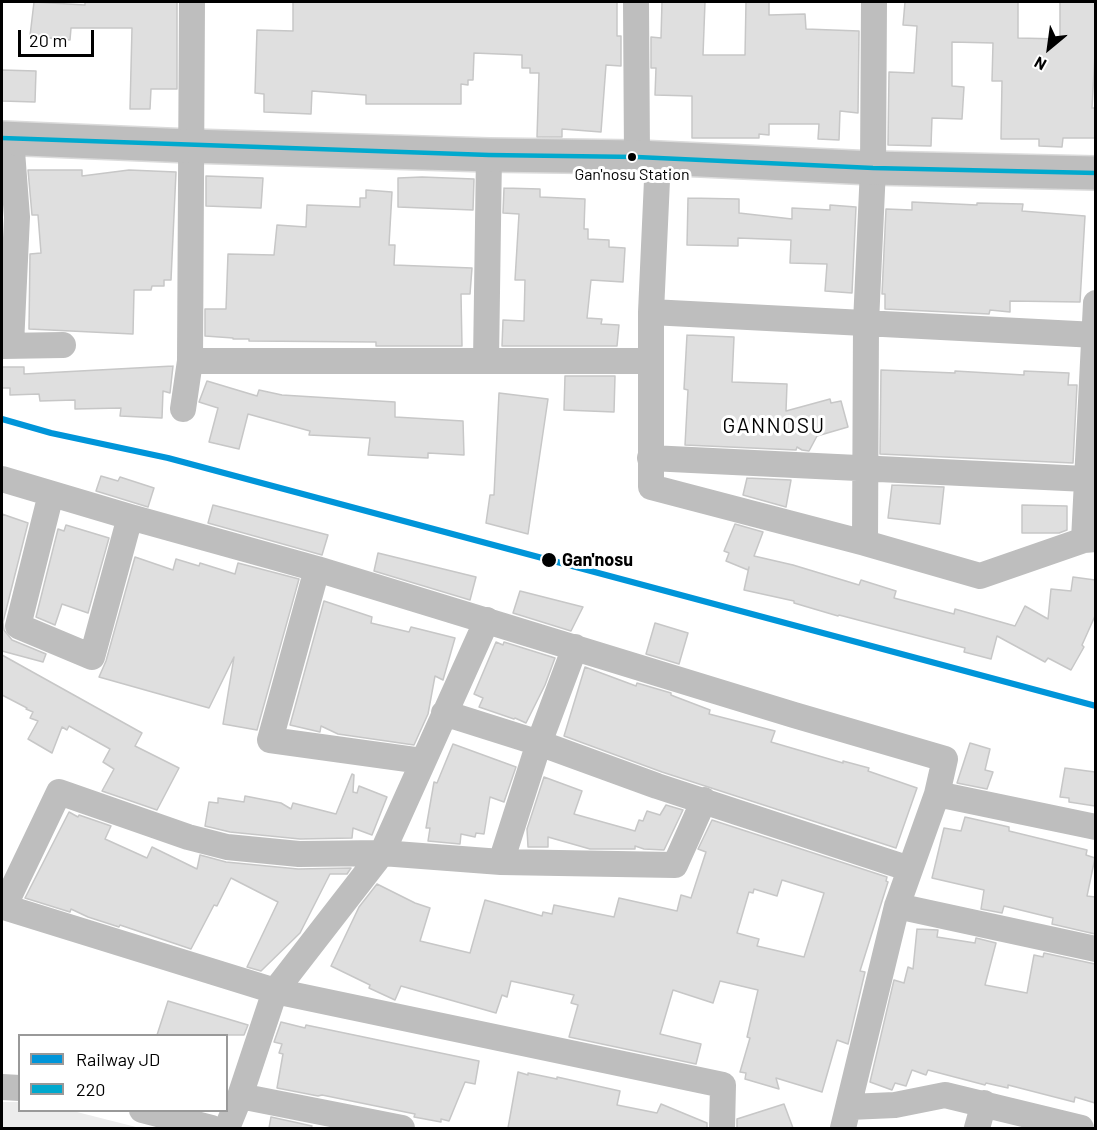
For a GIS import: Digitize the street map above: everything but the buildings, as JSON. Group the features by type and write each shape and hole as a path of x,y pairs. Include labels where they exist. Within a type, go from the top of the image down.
{"main road":[{"path":"6,138 190,146 647,158 873,168 1095,173"}],"street":[{"path":"183,409 190,361 192,2"},
{"path":"636,2 647,158 651,312 651,487 865,543 980,576 1090,539 1086,479 1095,303"},
{"path":"865,543 866,323 873,168 874,2"},
{"path":"6,138 17,217 6,345 63,345"},
{"path":"486,361 489,155"},
{"path":"651,312 1095,335"},
{"path":"190,361 651,361"},
{"path":"650,458 1086,479"},
{"path":"2,479 317,568 945,759 938,794 897,906 846,1118 945,1095 1081,1128"},
{"path":"51,494 18,626 92,657 130,517"},
{"path":"317,568 270,740 422,761"},
{"path":"227,1128 275,991 382,853 487,621"},
{"path":"501,862 539,743 575,647"},
{"path":"444,713 910,869"},
{"path":"704,800 675,865 501,862 382,853 299,854 227,847 188,837 59,792 4,907 275,991 723,1085 722,1128"},
{"path":"938,794 1095,828"},
{"path":"897,906 1095,949"},
{"path":"2,1087 18,1088"},
{"path":"240,1096 402,1128"},
{"path":"977,1128 984,1103"},
{"path":"150,1112 212,1128"}],"shaded area":[{"path":"2,1102 18,1102 18,1112 77,1112 140,1128 2,1128"}],"rail line":[{"name":"JD","path":"2,419 51,433 168,458 1096,706"}],"transit line":[{"name":"220","path":"2,138 489,155 637,157 873,168 1096,173"}],"place":[{"name":"Gan'nosu Station","path":"632,157"},
{"name":"Gan'nosu","path":"549,560"}],"district":[{"name":"GANNOSU","path":"774,426"}]}
